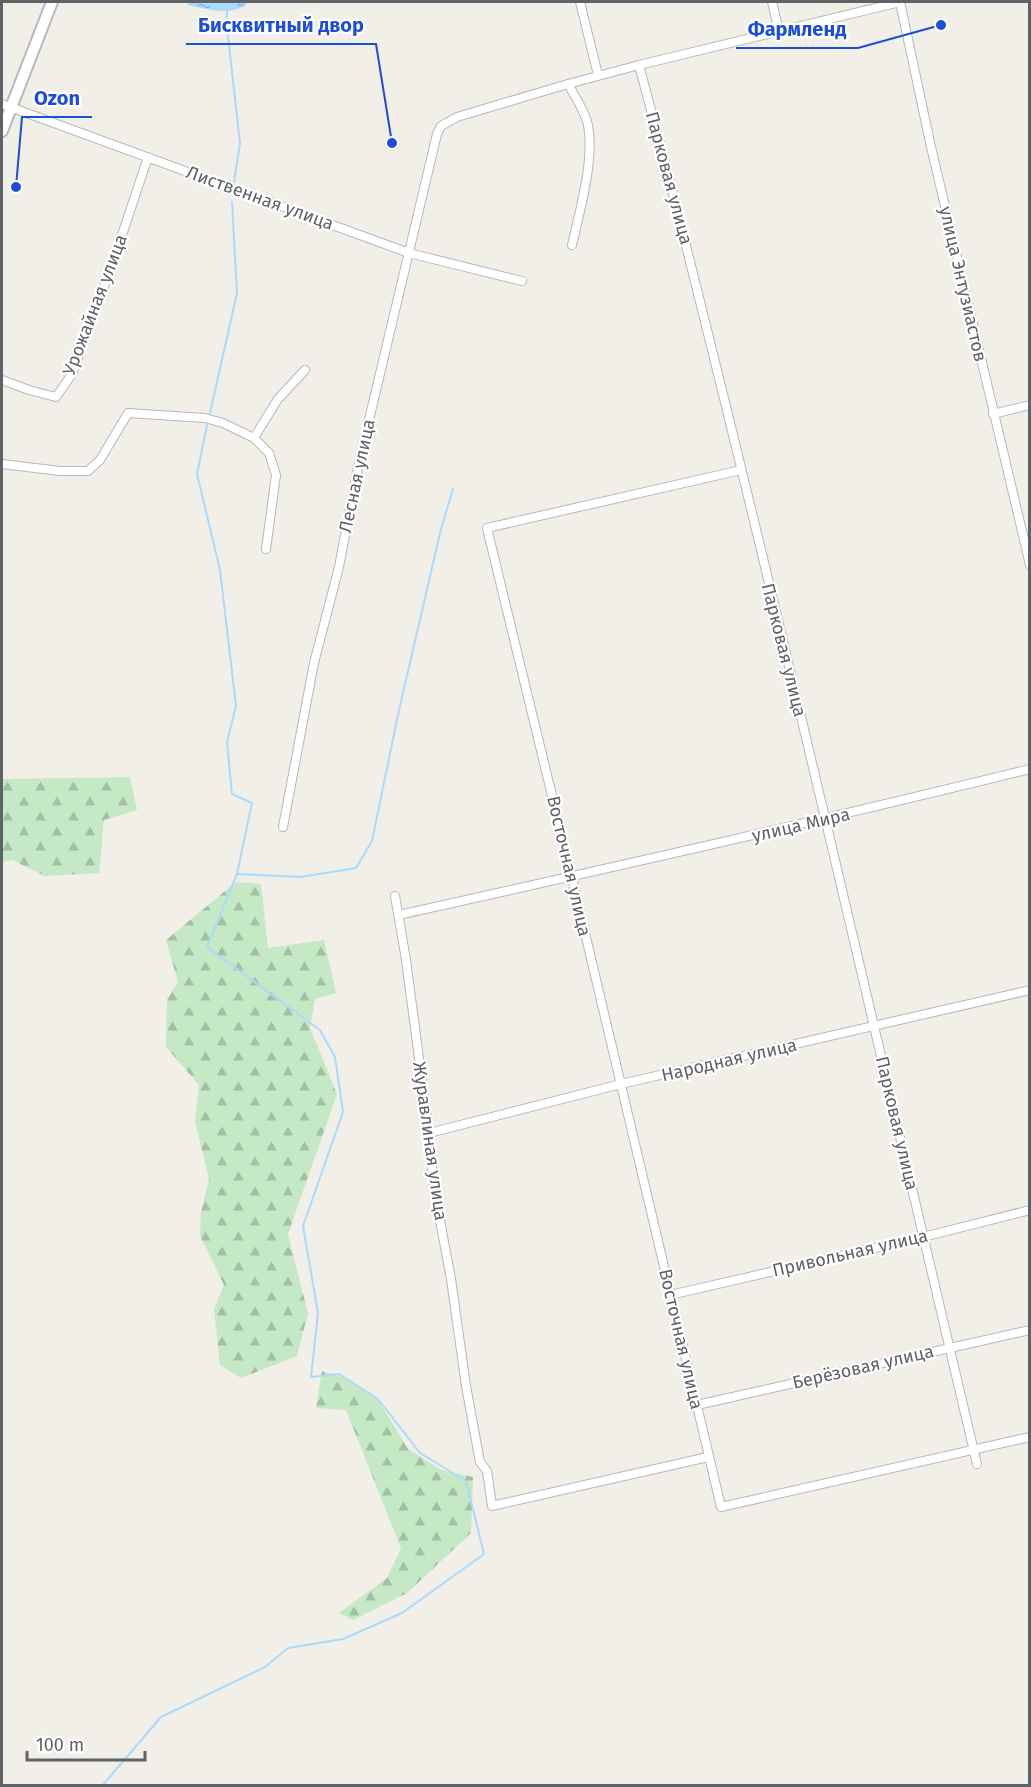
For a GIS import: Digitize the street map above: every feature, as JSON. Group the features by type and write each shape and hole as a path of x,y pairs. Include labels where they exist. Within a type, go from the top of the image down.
{"street":[{"path":"2,130 6,105 52,2"},
{"path":"580,2 598,75"},
{"path":"772,2 779,31"},
{"path":"573,245 587,168 590,137 586,118 568,84 900,2"},
{"name":"улица Энтузиастов","path":"900,2 931,147 1029,565"},
{"name":"Парковая улица","path":"639,65 681,224 741,470 977,1464"},
{"name":"Лесная улица","path":"283,827 314,663 339,567 359,462 437,134 441,126 457,117 568,84"},
{"name":"Лиственная улица","path":"6,105 409,253 522,280"},
{"name":"Урожайная улица","path":"2,380 56,397 72,374 148,157"},
{"path":"254,438 278,399 305,370"},
{"path":"993,414 1029,405"},
{"path":"2,464 60,471 88,471 100,460 128,413 205,418 223,423 254,438 269,453 276,475 266,549"},
{"name":"Восточная улица","path":"741,470 487,528 721,1507 974,1450"},
{"name":"улица Мира","path":"399,915 572,878 1029,769"},
{"name":"Журавлиная улица","path":"395,896 429,1132 434,1190 449,1270 466,1386 480,1462 487,1471 492,1506 708,1456"},
{"name":"Народная улица","path":"429,1132 621,1084 1029,990"},
{"name":"Привольная улица","path":"670,1295 923,1237 1029,1210"},
{"name":"Берёзовая улица","path":"696,1405 1029,1329"},
{"path":"974,1450 1029,1437"}],"green space":[{"path":"130,777 137,810 104,820 99,873 45,876 12,860 2,862 2,779"},
{"path":"236,882 261,884 268,948 324,940 336,993 315,999 310,1028 337,1094 288,1234 308,1313 297,1356 241,1378 220,1365 214,1309 224,1285 200,1236 201,1212 209,1179 195,1122 199,1085 166,1047 167,999 178,982 166,940"},
{"path":"322,1371 351,1380 379,1401 408,1449 441,1470 473,1477 471,1533 407,1593 353,1620 339,1613 387,1578 401,1548 346,1410 316,1408"}],"water":[{"path":"188,2 247,2 240,8 225,11 188,5"}],"waterway":[{"path":"227,9 240,143 234,182"},
{"path":"210,413 237,293 232,202"},
{"path":"102,1786 161,1717 265,1667 288,1648 343,1639 402,1613 484,1554 466,1481 420,1453 378,1399 339,1374 311,1377 318,1313 303,1226 343,1112 335,1057 320,1030 207,947 237,874 252,803 232,794 227,742 236,706 220,570 197,474 207,425"},
{"path":"237,874 300,877 356,868 372,841 399,710 441,529 453,489"}],"place":[{"name":"Фармленд","path":"941,25"},
{"name":"Бисквитный двор","path":"392,143"},
{"name":"Ozon","path":"16,187"}]}
